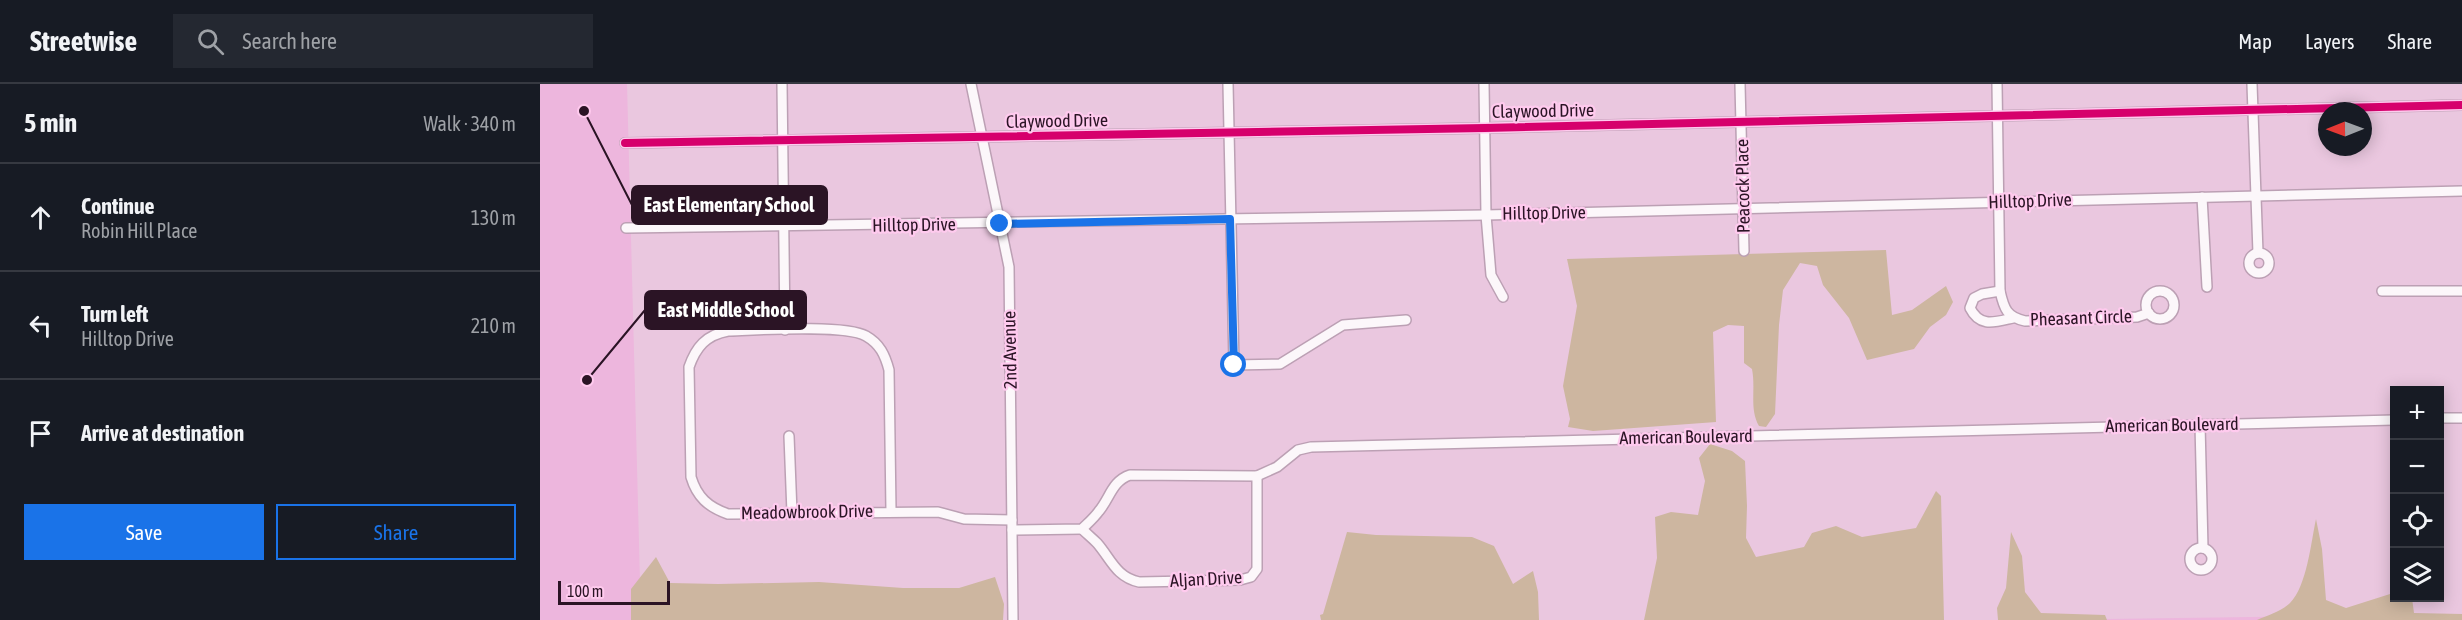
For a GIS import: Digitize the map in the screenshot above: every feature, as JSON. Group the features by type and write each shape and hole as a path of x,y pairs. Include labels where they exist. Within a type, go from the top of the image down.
{"street":[{"path":"782,84 785,330"},
{"name":"2nd Avenue","path":"971,84 1009,267 1013,620"},
{"path":"1228,84 1234,365 1280,364 1343,325 1406,320"},
{"path":"1484,84 1486,214 1491,275 1503,297"},
{"name":"Peacock Place","path":"1740,84 1744,251"},
{"path":"1997,84 2000,291"},
{"path":"2252,84 2254,196 2258,254"},
{"name":"Claywood Drive","path":"625,143 1485,128 2462,105"},
{"name":"Hilltop Drive","path":"626,228 1000,224 1486,214 2462,190"},
{"path":"2202,197 2207,287"},
{"name":"Pheasant Circle","path":"2013,318 2004,309 2000,291 1974,298 1970,309 1981,321 1996,322 2013,318 2025,321 2126,317 2149,313"},
{"path":"2382,291 2462,291 2462,298"},
{"name":"Meadowbrook Drive","path":"891,511 889,370 885,355 876,342 852,330 728,331 715,333 703,341 694,352 689,368 691,477 694,488 702,500 714,509 728,514 938,512 964,519 1012,520"},
{"path":"2444,418 2462,418"},
{"name":"American Boulevard","path":"1082,529 1099,511 1114,486 1122,478 1130,476 1257,476 1277,467 1298,450 1311,447 2390,420"},
{"path":"2200,424 2203,548"},
{"path":"789,436 792,513"},
{"name":"Aljan Drive","path":"1082,529 1097,543 1119,573 1128,580 1139,582 1240,580 1251,577 1257,569 1257,476"},
{"path":"1012,530 1082,529"}],"shaded area":[{"path":"540,84 627,84 641,620 540,620"},
{"path":"1886,250 1892,315 1912,310 1946,286 1953,302 1946,315 1930,327 1914,349 1867,360 1849,318 1823,285 1817,266 1800,263 1783,290 1775,414 1766,427 1759,426 1754,412 1752,369 1744,363 1744,326 1728,325 1713,332 1716,422 1593,431 1568,427 1570,419 1563,386 1577,306 1567,259"},
{"path":"1710,444 1732,451 1745,461 1746,538 1756,557 1804,547 1812,533 1836,526 1862,537 1916,528 1936,491 1941,496 1944,620 1644,620 1657,558 1655,517 1671,512 1698,515 1705,481 1699,458"},
{"path":"2316,519 2322,549 2326,600 2346,608 2390,594 2390,602 2413,602 2414,613 2462,614 2462,620 2257,620 2290,603 2301,586 2308,563"},
{"path":"1347,532 1376,535 1472,537 1494,546 1513,584 1533,571 1538,592 1539,620 1321,620 1320,615 1323,614"},
{"path":"2011,532 2022,556 2025,592 2041,613 2105,615 2107,620 1998,620 1997,608 2006,588"},
{"path":"656,557 670,583 819,582 903,588 959,588 995,577 1004,604 1003,620 631,620 631,589"},
{"path":"2394,615 2394,620 2024,620"}],"cycle path":[{"path":"625,143 1485,128 2462,105"}],"place":[{"name":"East Elementary School","path":"584,111"},
{"name":"East Middle School","path":"587,380"}],"route":[{"path":"1000,224 1230,219 1234,365"}]}
